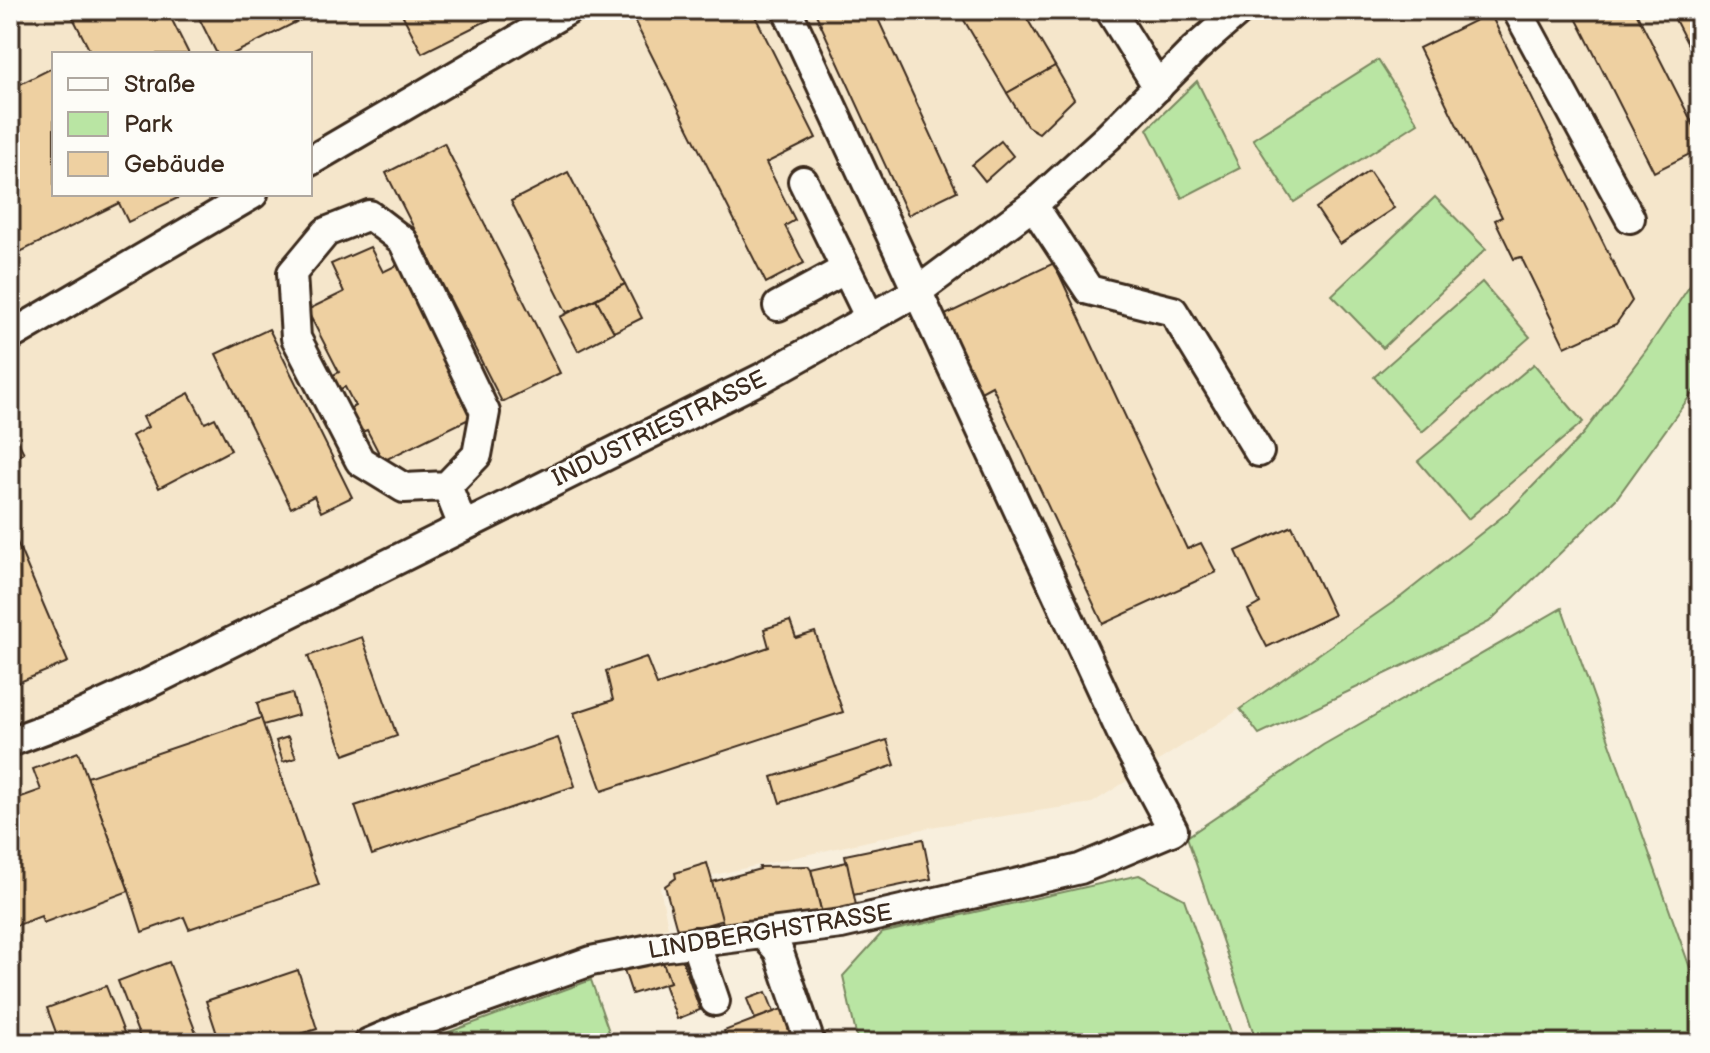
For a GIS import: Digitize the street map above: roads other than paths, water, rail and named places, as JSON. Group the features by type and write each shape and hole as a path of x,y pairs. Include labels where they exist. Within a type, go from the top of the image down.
{"street":[{"path":"312,160 568,10"},
{"path":"787,10 918,291"},
{"name":"INDUSTRIESTRASSE","path":"10,742 74,718 147,684 762,378 918,291 1033,205 1108,137 1195,49 1240,10"},
{"path":"1517,10 1630,218"},
{"path":"1118,15 1158,87"},
{"path":"803,181 870,318"},
{"path":"10,336 250,196"},
{"path":"1033,205 1089,290 1173,311 1259,452"},
{"path":"369,215 403,241 485,412 477,455 447,486 404,488 360,461 296,338 292,273 326,232 369,215"},
{"path":"778,306 846,269"},
{"name":"LINDBERGHSTRASSE","path":"369,1043 591,961 660,947 841,924 1080,869 1173,830 1125,740 918,291"},
{"path":"447,486 463,526"},
{"path":"763,934 778,950 810,1043"},
{"path":"695,942 715,1001"}]}
